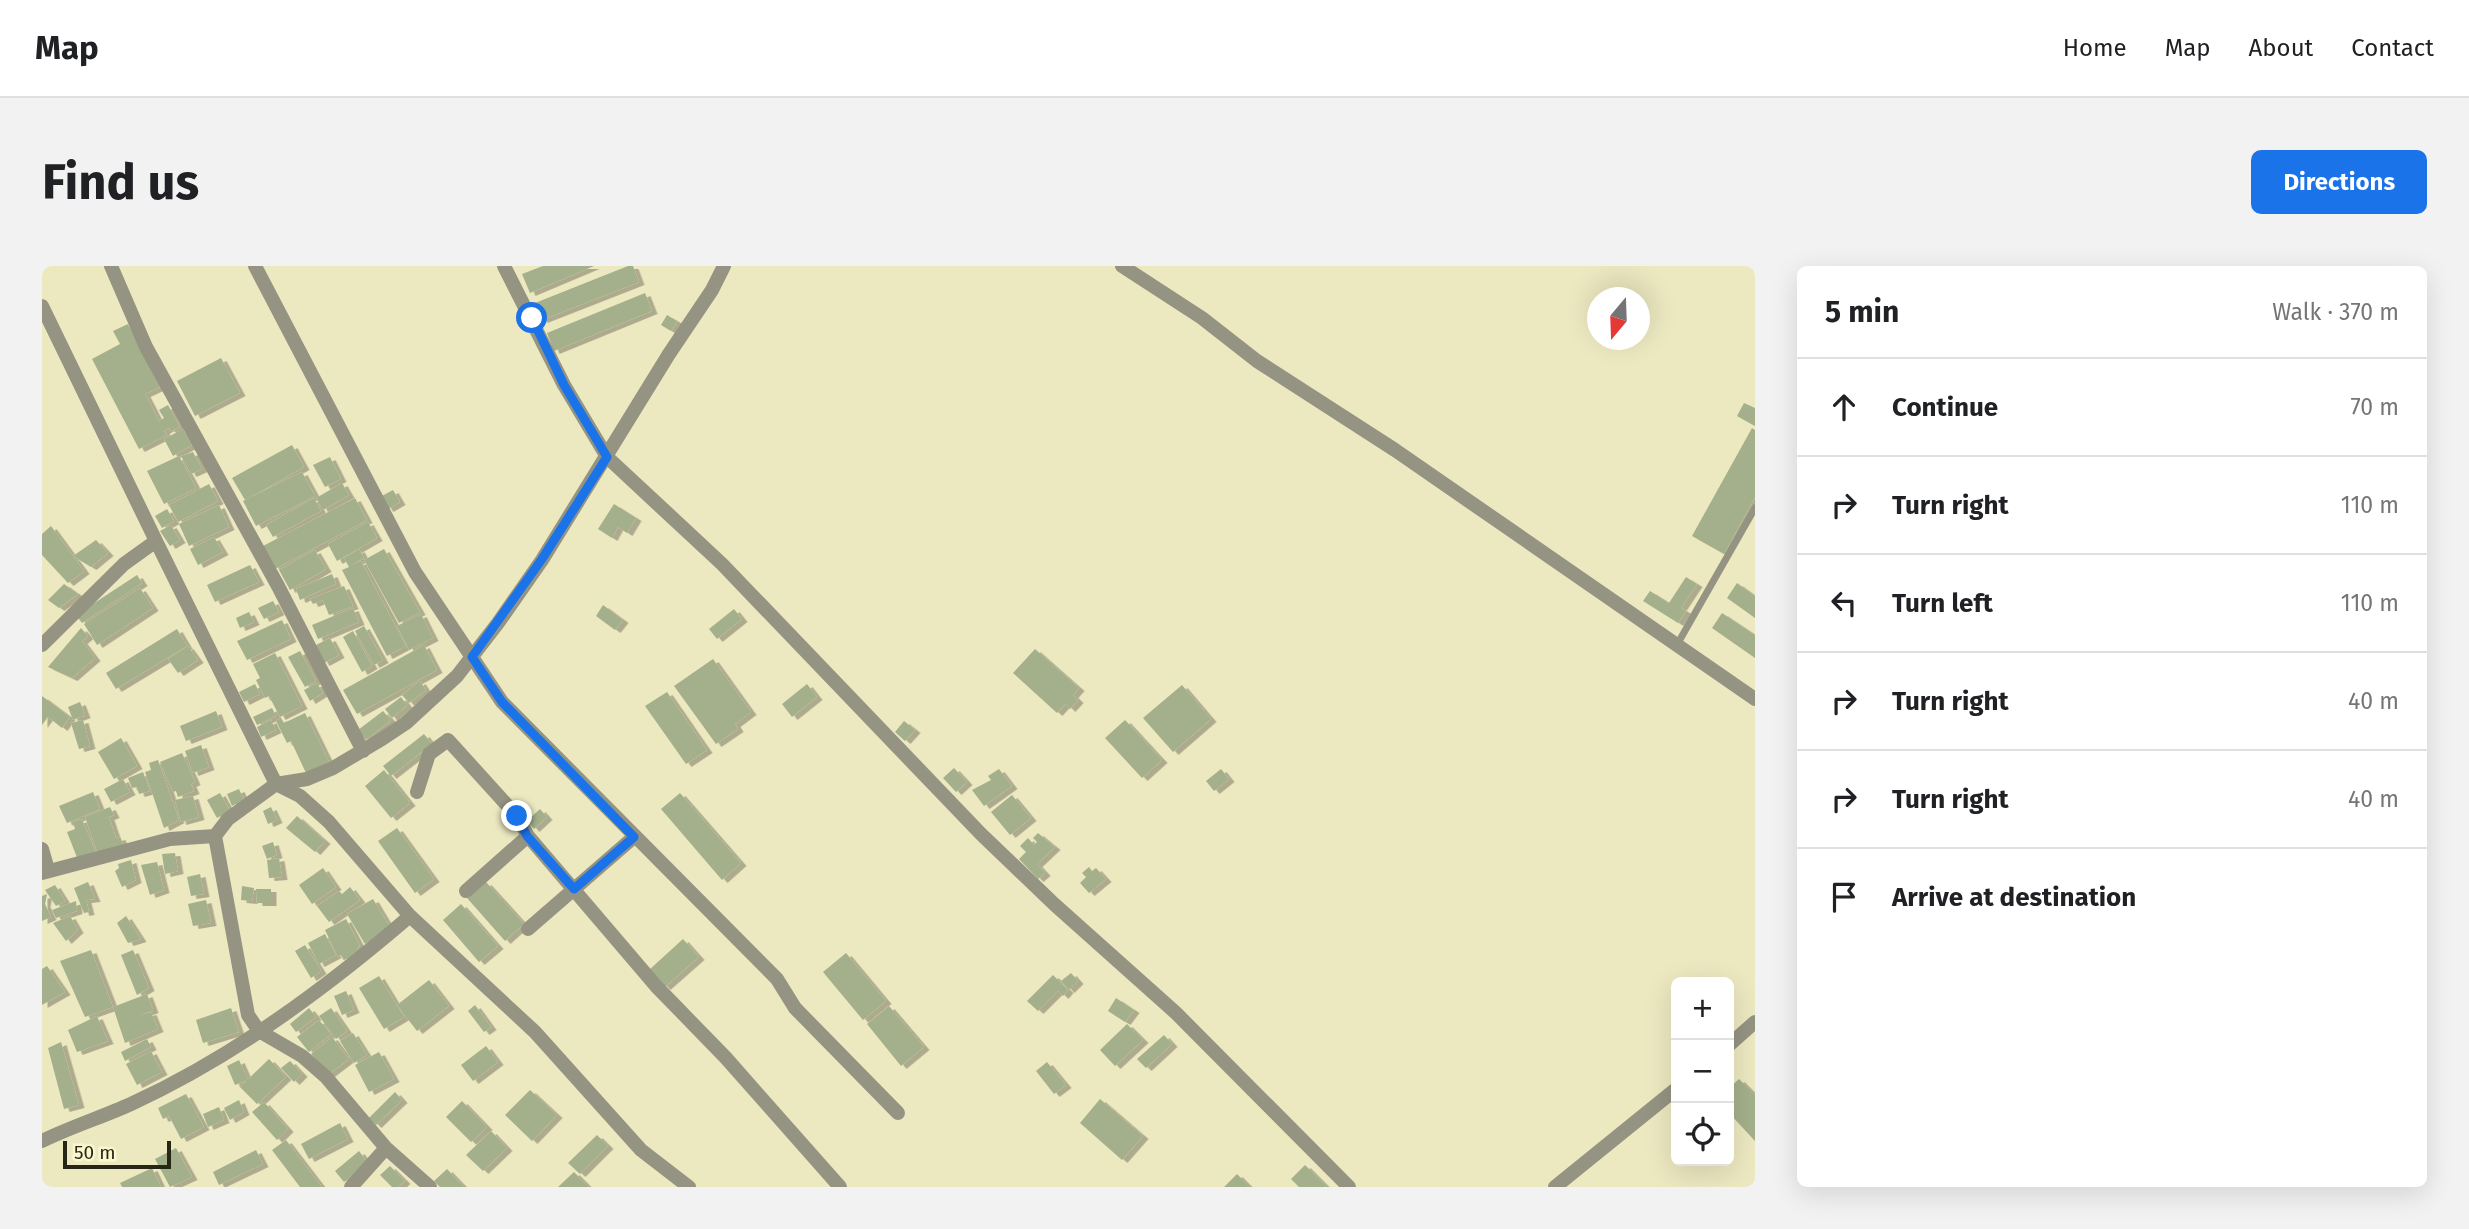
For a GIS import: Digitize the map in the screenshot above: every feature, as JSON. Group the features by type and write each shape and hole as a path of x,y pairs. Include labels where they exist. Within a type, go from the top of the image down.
{"street":[{"path":"111,266 146,347 278,586 363,751"},
{"path":"255,266 415,572 502,702 777,979 795,1008 898,1112"},
{"path":"504,266 564,385 607,457 722,564 981,834 1176,1013 1349,1187"},
{"path":"430,1187 387,1148 326,1077 302,1056 259,1031 248,1015 215,836 228,819 276,784 307,779 363,751 406,723 457,676 542,559 724,266"},
{"path":"1122,266 1202,318 1257,361 1395,450 1566,571 1678,643 1755,699"},
{"path":"42,306 276,784 300,796 329,822 410,916 535,1032 641,1150 689,1187"},
{"path":"42,645 124,564 156,541"},
{"path":"417,792 429,754 448,740 517,816 527,836 656,986 726,1058 840,1187"},
{"path":"42,849 45,871 170,839 215,836"},
{"path":"466,891 527,836"},
{"path":"528,929 634,837"},
{"path":"42,1141 132,1103 259,1031 312,996 410,916"},
{"path":"1734,1041 1755,1022"},
{"path":"1555,1187 1671,1093"},
{"path":"351,1187 387,1148"}],"lane":[{"path":"1678,643 1755,509"}],"building":[{"path":"543,266 594,266 530,293 522,274"},
{"path":"633,266 639,282 542,320 535,303"},
{"path":"645,293 652,311 554,351 547,333"},
{"path":"667,315 677,321 671,331 661,325"},
{"path":"128,324 160,387 145,394 159,421 164,418 159,410 168,405 180,427 171,431 169,428 164,431 167,435 139,449 92,359 120,344 113,331"},
{"path":"221,358 240,393 195,416 177,381"},
{"path":"1744,403 1755,408 1755,426 1737,416"},
{"path":"1752,428 1755,430 1755,497 1724,554 1692,536"},
{"path":"183,429 192,445 173,456 164,439"},
{"path":"292,445 304,467 245,500 232,478"},
{"path":"193,452 202,469 191,474 181,456"},
{"path":"179,456 196,488 164,504 147,471"},
{"path":"330,457 341,479 325,487 313,465"},
{"path":"302,472 315,496 256,526 243,501"},
{"path":"342,483 349,495 323,510 316,498"},
{"path":"209,484 218,501 178,522 169,505"},
{"path":"393,490 400,502 388,509 380,497"},
{"path":"314,498 321,511 273,537 266,525"},
{"path":"355,498 367,520 275,569 263,546"},
{"path":"614,504 636,518 627,533 618,527 612,538 598,529"},
{"path":"219,505 229,527 189,546 179,524"},
{"path":"167,509 174,521 162,528 155,516"},
{"path":"368,522 377,538 337,561 328,544"},
{"path":"171,525 180,540 170,546 160,531"},
{"path":"51,526 84,571 68,583 42,555 42,534"},
{"path":"214,537 223,552 198,565 190,549"},
{"path":"96,540 108,553 91,567 73,556"},
{"path":"359,549 364,558 351,565 361,561 406,646 387,656 342,570 349,567 344,558"},
{"path":"384,549 420,612 399,623 364,560"},
{"path":"315,550 326,569 290,590 279,570"},
{"path":"250,565 259,582 215,602 207,585"},
{"path":"332,574 336,584 300,600 296,589"},
{"path":"137,575 142,583 82,623 76,615"},
{"path":"1686,577 1697,584 1681,608 1686,611 1678,623 1643,601 1650,591 1669,603"},
{"path":"1737,583 1755,596 1755,618 1727,598"},
{"path":"64,584 78,594 59,608 48,600"},
{"path":"344,586 353,606 329,615 323,600 313,604 310,599"},
{"path":"140,588 153,608 97,645 84,624"},
{"path":"273,601 279,612 264,619 258,608"},
{"path":"603,605 623,620 615,630 596,616"},
{"path":"353,608 359,622 318,639 312,625"},
{"path":"734,609 742,619 717,639 709,629"},
{"path":"249,612 254,622 240,628 236,618"},
{"path":"1722,613 1755,635 1755,658 1712,628"},
{"path":"421,614 433,638 409,650 397,626"},
{"path":"282,620 291,639 247,660 237,641"},
{"path":"364,626 383,660 374,665 355,631"},
{"path":"81,628 88,636 82,641 95,658 72,678 48,667"},
{"path":"177,629 187,646 116,689 106,673"},
{"path":"353,631 372,666 362,672 343,637"},
{"path":"330,638 339,655 324,663 314,646"},
{"path":"424,645 437,670 357,714 343,690"},
{"path":"188,646 198,660 178,673 168,659"},
{"path":"1035,649 1079,688 1073,695 1078,700 1070,709 1065,704 1057,713 1013,673"},
{"path":"300,651 316,681 305,687 288,657"},
{"path":"275,653 302,706 280,717 269,696 265,698 256,680 260,678 253,664"},
{"path":"713,659 751,712 735,724 738,729 716,744 674,686"},
{"path":"420,681 426,690 409,703 402,695"},
{"path":"317,683 323,693 310,701 304,690"},
{"path":"255,684 260,694 244,702 239,692"},
{"path":"807,684 817,697 792,717 782,704"},
{"path":"1182,685 1211,719 1173,752 1143,718"},
{"path":"667,692 707,750 686,764 645,706"},
{"path":"42,696 70,717 62,728 48,717 42,725"},
{"path":"401,697 407,705 392,718 385,709"},
{"path":"80,702 85,715 73,720 68,707"},
{"path":"272,708 276,716 257,725 253,717"},
{"path":"216,711 222,727 186,741 180,726"},
{"path":"383,711 391,720 366,740 358,730"},
{"path":"305,713 329,762 306,773 291,741 287,743 276,721 281,718 284,723"},
{"path":"83,720 90,746 79,749 71,723"},
{"path":"271,720 276,730 261,737 257,727"},
{"path":"1125,720 1162,760 1142,778 1105,738"},
{"path":"904,721 915,730 905,741 895,732"},
{"path":"424,734 432,744 391,776 383,766"},
{"path":"121,738 137,766 114,779 98,752"},
{"path":"201,745 209,767 193,773 185,751"},
{"path":"182,753 195,782 191,784 194,791 178,797 176,791 173,792 160,762"},
{"path":"158,760 179,820 164,828 145,772 151,770 149,763"},
{"path":"954,768 967,782 956,792 943,778"},
{"path":"999,769 1012,786 984,806 972,790 991,780 988,776"},
{"path":"1221,769 1229,779 1214,791 1206,781"},
{"path":"384,770 410,803 391,818 365,786"},
{"path":"143,772 150,791 139,794 137,787 132,788 128,778"},
{"path":"123,779 130,792 111,802 104,789"},
{"path":"239,789 244,800 232,806 227,794"},
{"path":"93,792 100,809 67,823 59,806"},
{"path":"220,793 230,811 217,818 207,800"},
{"path":"680,793 741,863 722,880 661,809"},
{"path":"1012,795 1031,818 1010,835 991,812"},
{"path":"193,796 199,817 181,822 175,800"},
{"path":"110,807 114,815 109,817 116,838 120,837 124,846 98,854 85,817"},
{"path":"271,807 277,820 268,824 263,811"},
{"path":"540,809 547,817 534,829 527,821"},
{"path":"297,816 325,841 315,852 286,828"},
{"path":"82,819 96,853 78,860 67,832 75,829 73,822"},
{"path":"397,828 434,879 415,893 378,841"},
{"path":"1038,833 1055,847 1037,864 1045,873 1038,879 1019,859 1026,852 1020,846 1028,838 1034,845 1037,842 1033,838"},
{"path":"273,842 277,855 267,859 262,846"},
{"path":"175,853 178,871 165,874 162,854"},
{"path":"279,858 282,877 269,878 267,860"},
{"path":"131,860 136,880 122,887 115,871 119,868 118,864"},
{"path":"157,862 164,890 150,895 141,865"},
{"path":"1089,867 1092,871 1096,868 1106,879 1089,893 1080,883 1086,877 1082,873"},
{"path":"323,868 336,887 312,904 299,885"},
{"path":"200,874 204,894 191,896 187,877"},
{"path":"88,882 95,899 86,900 89,912 84,913 74,888"},
{"path":"486,882 524,924 505,941 467,898"},
{"path":"55,885 65,901 56,906 45,890"},
{"path":"242,886 254,888 252,901 241,900"},
{"path":"350,887 360,900 329,922 317,906"},
{"path":"256,889 271,889 271,903 257,903"},
{"path":"47,894 45,904 51,917 42,921 42,896"},
{"path":"373,899 391,929 365,944 347,914"},
{"path":"206,900 211,923 193,926 188,904"},
{"path":"76,901 77,911 56,918 52,910"},
{"path":"461,904 498,946 479,962 443,920"},
{"path":"70,916 78,930 66,941 53,923"},
{"path":"126,916 141,939 128,943 117,923"},
{"path":"346,919 360,946 357,948 359,953 344,960 341,955 338,957 325,930"},
{"path":"325,934 336,955 319,964 308,943"},
{"path":"683,939 699,957 665,987 649,970"},
{"path":"305,945 321,971 311,978 295,951"},
{"path":"91,950 113,1007 85,1017 60,961"},
{"path":"133,950 149,988 137,995 121,955"},
{"path":"846,953 886,1001 863,1020 823,972"},
{"path":"47,966 65,992 42,1005 42,969"},
{"path":"1071,973 1078,981 1069,990 1061,981"},
{"path":"1053,975 1068,990 1063,996 1058,991 1038,1011 1027,1001"},
{"path":"379,976 404,1017 384,1029 359,988"},
{"path":"429,980 449,1006 417,1031 397,1005"},
{"path":"346,991 354,1010 342,1015 334,996"},
{"path":"147,994 153,1010 140,1015 151,1012 158,1029 125,1043 113,1007"},
{"path":"1116,998 1134,1010 1125,1022 1108,1011"},
{"path":"475,1005 491,1027 484,1032 468,1011"},
{"path":"889,1006 924,1047 901,1066 867,1024"},
{"path":"231,1008 239,1032 203,1043 196,1020"},
{"path":"309,1008 316,1017 296,1032 290,1024"},
{"path":"331,1008 347,1031 336,1039 319,1016"},
{"path":"97,1016 108,1041 77,1052 68,1030"},
{"path":"319,1020 331,1034 309,1052 297,1037"},
{"path":"1127,1024 1143,1040 1115,1066 1100,1050"},
{"path":"353,1033 367,1055 354,1063 340,1041"},
{"path":"1164,1035 1172,1044 1146,1068 1137,1059"},
{"path":"332,1037 349,1059 328,1075 311,1054"},
{"path":"147,1039 151,1047 125,1061 121,1052"},
{"path":"61,1042 79,1105 64,1109 48,1048"},
{"path":"486,1046 498,1062 473,1081 461,1065"},
{"path":"151,1051 162,1072 137,1085 126,1064"},
{"path":"379,1052 394,1079 369,1092 355,1065"},
{"path":"269,1059 286,1077 257,1104 240,1087"},
{"path":"239,1060 248,1080 235,1085 227,1066"},
{"path":"290,1061 302,1074 294,1082 281,1068"},
{"path":"1047,1062 1066,1085 1054,1094 1036,1071"},
{"path":"1739,1079 1755,1095 1755,1141 1734,1118 1734,1084"},
{"path":"530,1090 557,1115 532,1141 505,1115"},
{"path":"395,1092 402,1100 376,1125 369,1118"},
{"path":"186,1094 204,1127 181,1139 169,1116 163,1119 158,1108"},
{"path":"1100,1099 1143,1136 1122,1160 1080,1123"},
{"path":"239,1100 244,1112 230,1120 224,1108"},
{"path":"462,1101 487,1127 471,1142 446,1117"},
{"path":"264,1102 288,1129 277,1140 252,1112"},
{"path":"219,1107 224,1120 208,1127 203,1114"},
{"path":"340,1123 348,1139 309,1159 301,1144"},
{"path":"491,1131 507,1148 483,1171 466,1155"},
{"path":"597,1135 608,1146 580,1174 568,1163"},
{"path":"286,1140 322,1187 300,1187 272,1150"},
{"path":"176,1148 192,1177 170,1187 155,1159"},
{"path":"256,1150 263,1164 219,1185 213,1172"},
{"path":"359,1151 368,1163 344,1182 335,1171"},
{"path":"1305,1165 1326,1186 1299,1187 1291,1179"},
{"path":"390,1166 405,1181 398,1187 392,1187 380,1175"},
{"path":"152,1168 161,1187 122,1187 120,1183"},
{"path":"447,1169 464,1187 440,1187 434,1181"},
{"path":"574,1172 589,1187 558,1187"},
{"path":"1237,1174 1250,1187 1224,1187"}],"route":[{"path":"517,816 527,836 574,889 634,837 502,702 472,657 542,559 607,457 564,385 532,318"}]}
